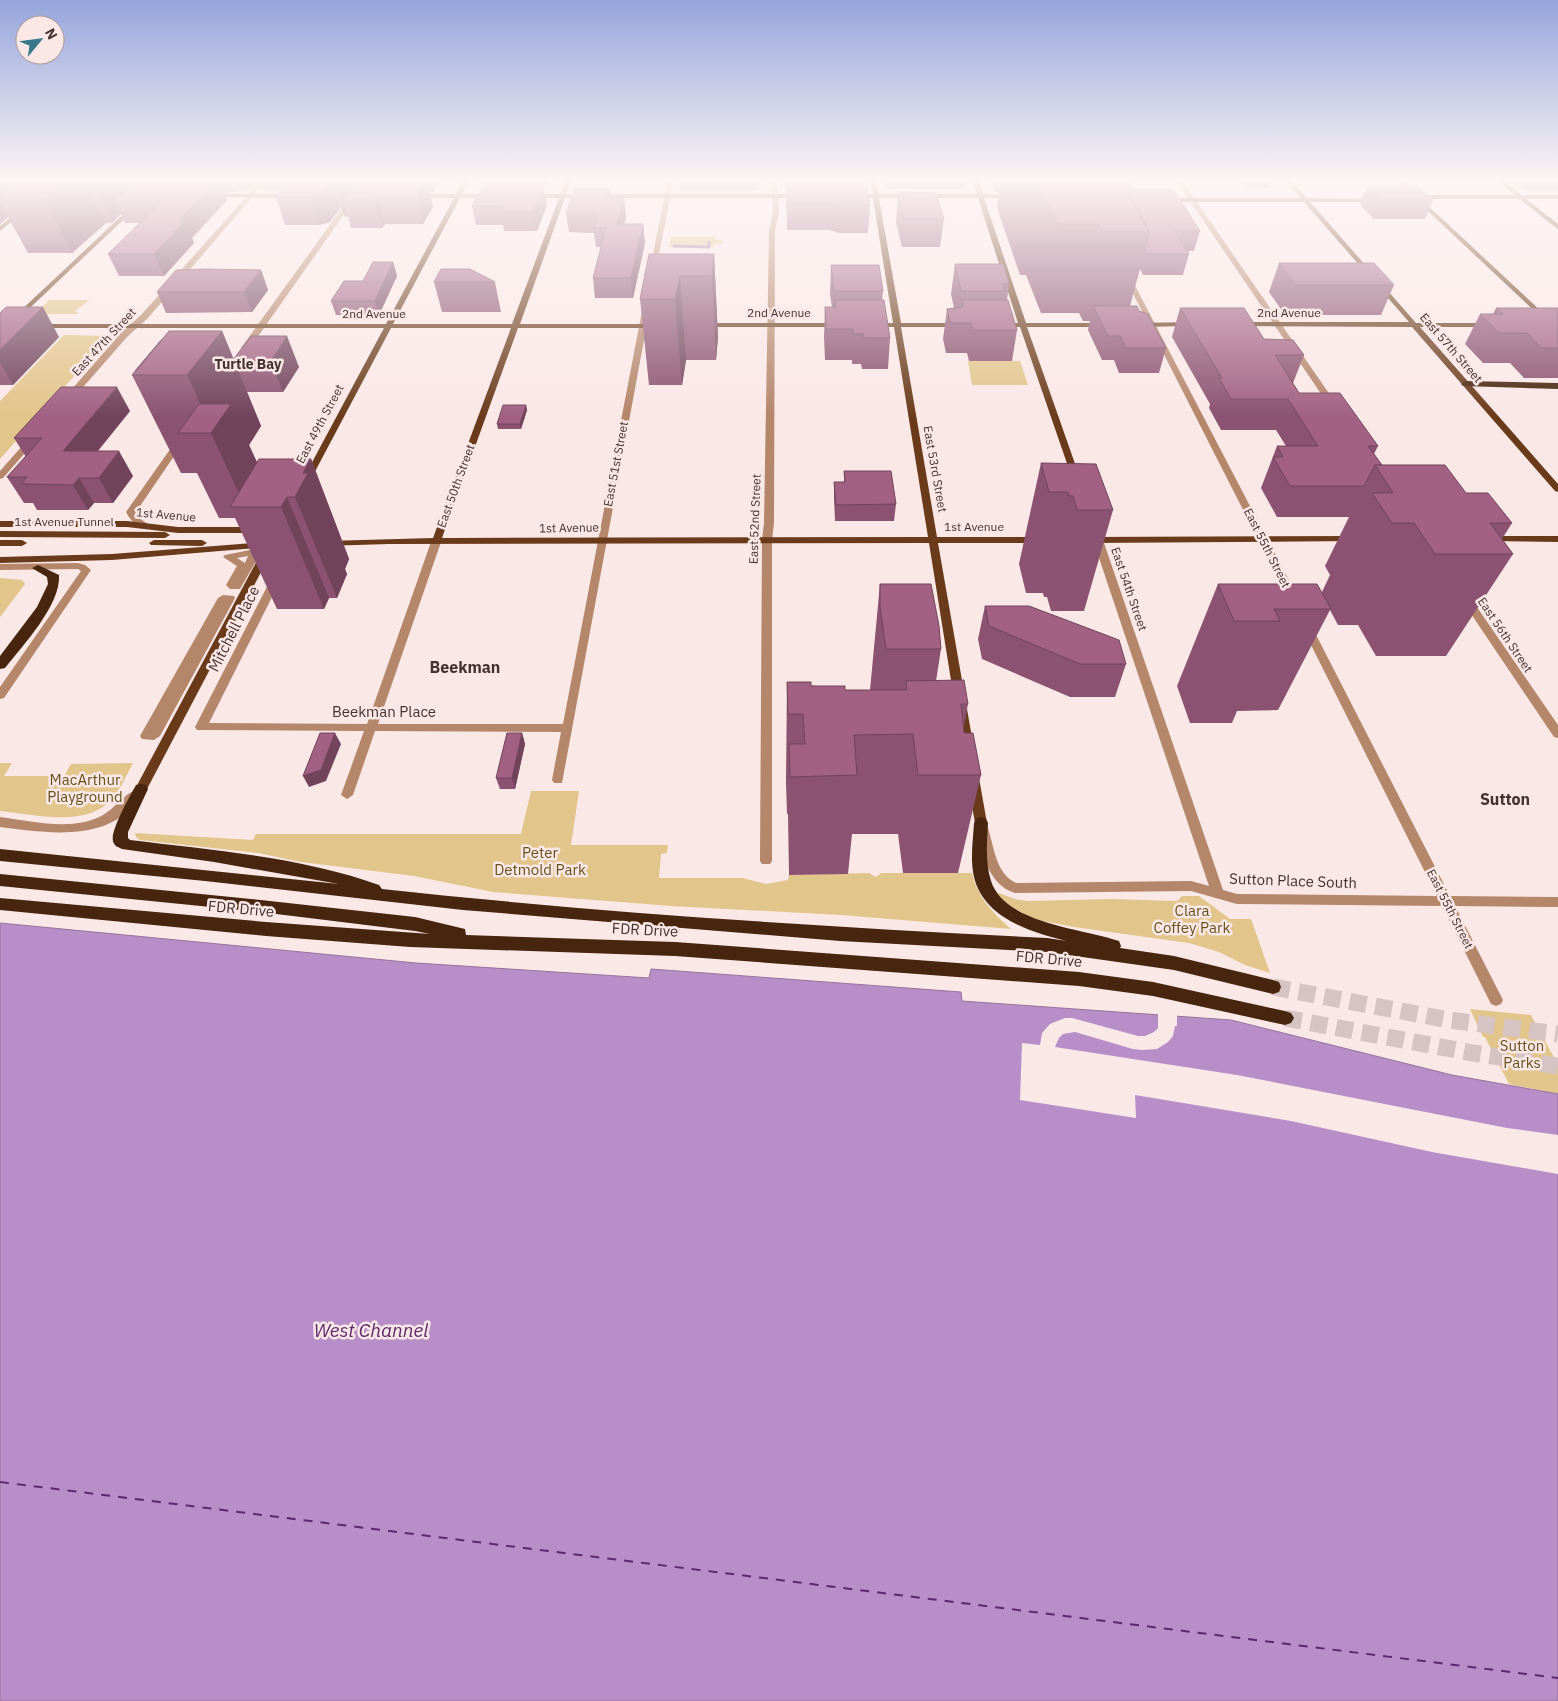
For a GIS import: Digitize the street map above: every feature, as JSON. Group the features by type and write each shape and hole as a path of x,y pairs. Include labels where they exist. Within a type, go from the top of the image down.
{"highway":[{"path":"1466,384 1558,386"},
{"path":"0,665 50,596 55,581 51,573 38,568"},
{"path":"141,788 121,832 120,841 127,845 214,856 317,873 349,880 401,898"},
{"path":"980,823 979,861 982,876 988,893 998,906 1029,923 1089,938 1150,959"},
{"name":"FDR Drive","path":"0,855 205,875 401,898 840,934 1038,944 1174,963 1273,987"},
{"path":"0,880 251,905 395,922 497,942"},
{"name":"FDR Drive","path":"0,904 410,940 675,949 1079,979 1153,989 1285,1018"}],"main road":[{"path":"0,334 80,258"},
{"name":"East 49th Street","path":"302,489 424,258"},
{"name":"East 50th Street","path":"436,542 540,258"},
{"name":"East 53rd Street","path":"886,258 980,823"},
{"path":"1002,258 1078,485"},
{"name":"East 57th Street","path":"1357,258 1558,489"},
{"path":"1483,258 1556,327"},
{"name":"2nd Avenue","path":"693,325 848,324"},
{"path":"1127,325 1200,324"},
{"name":"2nd Avenue","path":"1228,324 1495,325"},
{"path":"867,325 966,325"},
{"path":"994,325 1118,325"},
{"path":"1540,325 1556,327"},
{"name":"2nd Avenue","path":"0,326 665,326"},
{"name":"1st Avenue","path":"0,524 144,525 178,530 270,537"},
{"name":"1st Avenue Tunnel","path":"0,534 270,537"},
{"name":"1st Avenue","path":"320,534 389,541"},
{"path":"1081,540 1096,535 1263,540 1362,539"},
{"path":"0,560 112,557 270,537"},
{"path":"141,788 270,537"},
{"name":"1st Avenue Tunnel","path":"0,543 270,537"},
{"path":"1476,539 1558,539"},
{"name":"1st Avenue","path":"312,544 389,541 1053,540"}],"street":[{"name":"East 47th Street","path":"61,406 194,258"},
{"path":"238,359 309,258"},
{"path":"652,279 656,258"},
{"name":"East 52nd Street","path":"766,861 768,540 773,258"},
{"path":"1233,258 1338,413"},
{"name":"East 55th Street","path":"1123,269 1153,324 1496,1000"},
{"name":"East 51st Street","path":"558,780 601,540 646,307"},
{"path":"0,476 43,428"},
{"path":"144,525 134,519 131,512 188,431"},
{"name":"East 54th Street","path":"1096,535 1218,894"},
{"name":"East 50th Street","path":"347,795 436,542"},
{"name":"Mitchell Place","path":"200,727 284,563"},
{"path":"0,567 78,566 86,570 0,695"},
{"name":"East 56th Street","path":"1461,593 1558,734"},
{"path":"223,598 230,598 154,736 146,736 223,598"},
{"name":"Beekman Place","path":"200,727 567,728"},
{"path":"0,822 68,829 86,827 118,811 141,788"},
{"name":"Sutton Place South","path":"980,823 997,872 1004,882 1011,887 1191,886 1237,898 1558,902"}],"green space":[{"path":"49,300 90,300 75,311 79,314 35,314"},
{"path":"64,335 110,336 0,459 0,401"},
{"path":"968,361 1020,361 1028,385 972,385"},
{"path":"0,578 22,580 25,584 0,617"},
{"name":"MacArthur Playground","path":"0,763 12,763 4,776 64,776 71,764 133,763 119,789 108,803 85,815 56,817 0,811"},
{"name":"Peter Detmold Park","path":"531,791 579,791 571,845 668,845 667,853 661,854 659,878 743,878 766,884 788,880 789,875 869,873 876,877 881,873 972,873 982,897 998,917 1011,929 841,915 671,906 493,892 414,876 301,862 258,853 140,840 136,837 135,833 253,840 256,834 521,834"},
{"name":"Clara Coffey Park","path":"996,892 1015,899 1028,901 1112,899 1177,901 1182,896 1199,896 1230,919 1251,919 1270,973 1245,965 1219,952 1189,943 1074,927 1033,919 1004,902"},
{"name":"Sutton Parks","path":"1470,1009 1531,1015 1558,1065 1558,1094 1509,1084"}],"water":[{"name":"West Channel","path":"0,923 416,963 649,978 651,969 961,992 962,1001 1231,1020 1452,1075 1558,1094 1558,1701 0,1701"}],"pier":[{"path":"1158,1013 1177,1014 1177,1026 1175,1026 1173,1036 1168,1042 1157,1049 1133,1049 1075,1032 1063,1034 1055,1047 1237,1075 1507,1128 1558,1135 1558,1174 1432,1152 1291,1121 1135,1095 1136,1118 1020,1100 1022,1043 1040,1045 1042,1033 1050,1024 1065,1018 1072,1018 1138,1036 1145,1036 1158,1028"}],"building":[{"path":"598,258 635,258 631,278 593,278"},
{"path":"648,258 714,258 712,276 680,276 675,299 640,299"},
{"path":"373,262 393,262 375,301 331,301 344,281 363,281"},
{"path":"1279,263 1374,263 1394,285 1296,285"},
{"path":"955,264 1003,264 1009,283 1003,283 1005,291 961,291"},
{"path":"831,265 879,265 883,291 834,291"},
{"path":"441,269 470,269 495,282 434,282"},
{"path":"176,270 261,270 244,292 157,292"},
{"path":"835,300 884,300 890,338 864,338 863,334 854,334 853,329 826,329 825,307 836,307"},
{"path":"962,300 1008,300 1017,330 973,330 971,323 950,323 947,309 963,307"},
{"path":"1093,306 1137,306 1139,311 1148,314 1166,348 1126,348 1120,336 1108,336"},
{"path":"6,307 43,307 0,350 0,313"},
{"path":"1180,308 1244,308 1264,339 1293,340 1304,355 1275,355 1299,393 1340,393 1378,446 1368,446 1382,465 1375,465 1364,486 1290,486 1273,457 1283,457 1277,446 1318,446 1288,399 1231,399 1219,378 1222,378"},
{"path":"1496,308 1558,308 1558,348 1542,348 1527,333 1499,333 1480,314 1503,314"},
{"path":"169,331 222,331 187,375 132,375"},
{"path":"251,336 287,336 271,361 233,360"},
{"path":"161,340 162,340 135,371"},
{"path":"61,387 117,387 63,451 119,451 99,478 79,478 73,485 21,484 27,477 7,477 42,438 14,438"},
{"path":"199,404 231,404 211,433 178,433"},
{"path":"503,405 526,405 520,424 497,424"},
{"path":"259,459 311,459 303,473 308,473 295,497 287,497 281,507 230,507"},
{"path":"1041,463 1096,464 1113,510 1077,510 1073,496 1069,496 1068,492 1049,492"},
{"path":"1375,465 1445,465 1466,493 1488,493 1512,523 1490,523 1513,554 1435,554 1414,523 1392,523 1372,493 1393,493"},
{"path":"844,471 891,471 896,504 836,505 834,482 845,482"},
{"path":"880,584 931,584 939,626 941,649 886,649 880,606"},
{"path":"1218,584 1317,584 1331,609 1274,609 1280,621 1234,621"},
{"path":"985,606 1029,606 1119,640 1126,664 1080,664 989,626"},
{"path":"964,680 968,704 961,704 964,733 973,733 981,775 918,775 913,734 854,735 857,775 790,777 789,744 805,744 803,714 788,714 787,682 811,682 811,686 845,686 845,690 907,690 906,681"},
{"path":"320,733 335,733 321,770 303,776"},
{"path":"507,733 522,733 512,778 496,778"}],"ferry route":[{"path":"0,1482 1558,1678"}],"tunnel":[{"path":"1273,987 1449,1020 1558,1034"},
{"path":"1285,1018 1473,1053 1558,1066"}],"district":[{"name":"Turtle Bay","path":"248,364"},
{"name":"Beekman","path":"465,667"},
{"name":"Sutton","path":"1505,799"}]}
